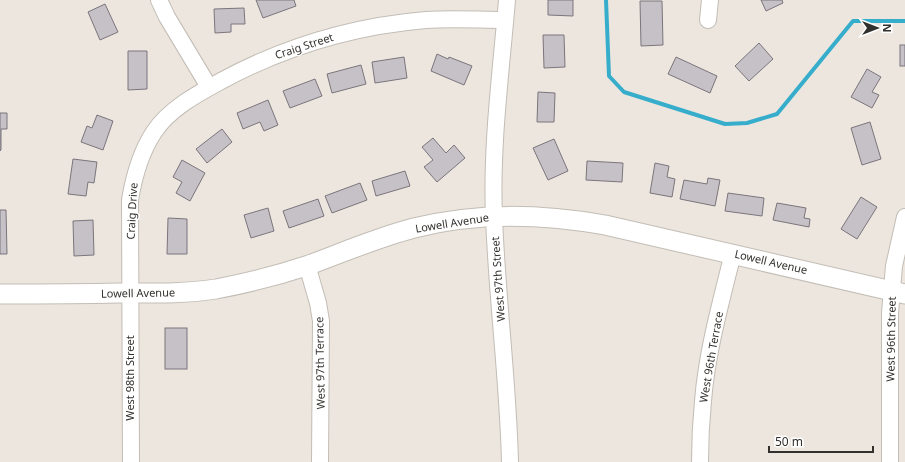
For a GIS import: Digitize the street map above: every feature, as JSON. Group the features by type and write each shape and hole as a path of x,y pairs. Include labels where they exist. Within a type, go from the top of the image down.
{"street":[{"path":"159,0 167,17 209,87"},
{"name":"West 97th Street","path":"507,0 495,145 494,216 506,369 510,462"},
{"path":"708,20 710,0"},
{"name":"Craig Street","path":"209,87 274,56 306,44 343,34 386,25 425,20 505,20"},
{"name":"Craig Drive","path":"130,293 130,200 133,178 143,152 154,132 162,122 188,100 209,87"},
{"name":"Lowell Avenue","path":"0,294 179,292 216,289 260,280 415,228 452,221 494,216 568,218 605,224 898,292"},
{"name":"West 96th Street","path":"890,462 890,313 898,292 894,266 905,217"},
{"name":"West 96th Terrace","path":"700,462 703,400 707,369 718,314 733,254"},
{"name":"West 97th Terrace","path":"307,265 318,303 320,321 320,462"},
{"name":"West 98th Street","path":"130,293 131,462"}],"building":[{"path":"256,0 294,0 296,6 263,18"},
{"path":"548,0 573,0 573,16 548,15"},
{"path":"761,0 782,0 783,3 766,11"},
{"path":"640,1 662,1 663,45 641,46"},
{"path":"105,4 118,32 100,40 88,12"},
{"path":"244,8 245,24 231,24 231,32 215,33 214,9"},
{"path":"543,35 564,35 565,67 544,68"},
{"path":"759,43 773,59 749,81 735,66"},
{"path":"900,45 905,45 905,66 900,66"},
{"path":"128,51 147,51 147,89 128,90"},
{"path":"437,54 472,66 464,85 431,71"},
{"path":"404,57 407,78 375,83 372,62"},
{"path":"676,57 717,76 710,93 668,74"},
{"path":"361,65 366,84 332,93 327,74"},
{"path":"867,69 881,77 872,92 879,95 872,108 851,97"},
{"path":"315,79 322,96 290,108 283,91"},
{"path":"538,92 555,93 554,122 537,122"},
{"path":"268,100 278,125 264,131 260,122 243,129 237,113"},
{"path":"0,113 7,113 7,129 1,129 0,151"},
{"path":"97,115 113,121 103,150 81,142 87,126 92,128"},
{"path":"870,122 881,159 862,165 851,128"},
{"path":"222,129 232,142 207,163 196,149"},
{"path":"433,138 446,153 454,145 465,158 437,182 424,167 433,160 422,147"},
{"path":"554,139 568,171 548,180 533,148"},
{"path":"73,159 97,162 94,183 88,182 86,196 68,194"},
{"path":"182,160 205,173 190,201 176,193 182,182 173,177"},
{"path":"587,161 623,163 622,182 586,180"},
{"path":"655,163 669,166 667,177 675,179 672,197 650,193"},
{"path":"405,171 410,186 376,196 372,181"},
{"path":"708,178 720,180 715,206 680,199 684,180 707,184"},
{"path":"360,183 367,200 332,213 325,196"},
{"path":"728,193 764,198 762,216 725,211"},
{"path":"861,197 877,207 857,239 841,229"},
{"path":"318,199 324,216 289,228 283,211"},
{"path":"777,203 806,208 804,218 810,219 809,227 773,220"},
{"path":"268,208 274,231 251,238 244,215"},
{"path":"0,210 6,210 7,254 0,254"},
{"path":"168,218 187,219 187,254 167,254"},
{"path":"93,220 94,255 74,256 73,221"},
{"path":"165,328 187,328 187,369 165,369"}],"waterway":[{"path":"606,0 609,76 624,92 725,124 747,123 777,114 853,21 905,21"}]}
